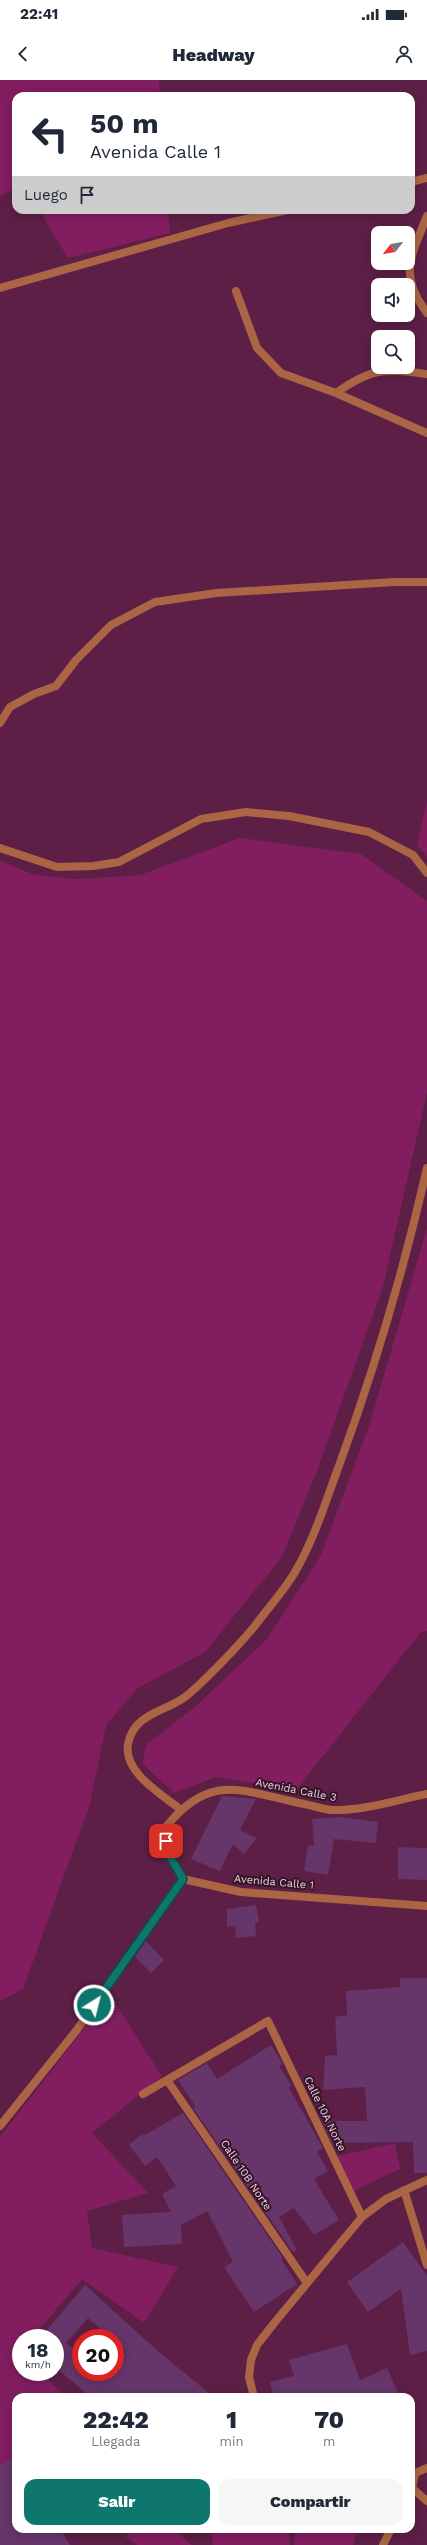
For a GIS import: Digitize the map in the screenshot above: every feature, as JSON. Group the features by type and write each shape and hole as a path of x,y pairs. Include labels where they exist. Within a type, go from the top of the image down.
{"street":[{"path":"415,181 427,178"},
{"path":"0,288 228,223 270,214"},
{"path":"427,216 411,257 409,278 414,296 427,313"},
{"path":"236,291 257,348 281,374 336,394 427,433"},
{"path":"336,394 359,377 389,370 427,374"},
{"path":"0,723 10,708 34,694 56,686 76,660 111,625 155,602 216,593 394,582 427,582"},
{"path":"0,848 57,867 93,866 119,862 201,819 246,812 289,816 369,832 413,855 427,873"},
{"path":"0,2126 76,2031 183,1879 168,1853 165,1828 180,1810 140,1777 131,1763 128,1744 136,1727 155,1711 184,1698 252,1629 294,1574 308,1548 370,1381 408,1252 427,1168"},
{"name":"Avenida Calle 3","path":"180,1810 192,1800 231,1788 330,1810 359,1808 427,1794"},
{"name":"Avenida Calle 1","path":"183,1879 241,1892 427,1906"},
{"name":"Calle 10A Norte","path":"167,2080 268,2020 362,2217"},
{"path":"143,2094 167,2080"},
{"name":"Calle 10B Norte","path":"167,2080 307,2283"},
{"path":"253,2393 249,2377 251,2360 257,2345 307,2283 362,2217 386,2199 427,2180"},
{"path":"404,2190 427,2265"},
{"path":"415,2474 427,2468"},
{"path":"415,2493 427,2501"},
{"path":"383,2545 389,2533"}],"shaded area":[{"path":"0,80 159,80 160,92 12,92 12,190 0,196"},
{"path":"41,214 168,214 170,233 68,258"},
{"path":"427,801 427,857 417,845"},
{"path":"240,838 361,854 427,901 427,1092 383,1287 317,1471 282,1557 205,1652 138,1688 106,1725 90,1804 23,1989 0,2001 0,861 35,875 78,879 140,875"},
{"path":"427,1228 427,1631 421,1632 296,1790 216,1777 174,1793 142,1763 147,1744 196,1706 267,1639 321,1555 370,1423"},
{"path":"110,1995 162,2076 92,2133 148,2193 87,2211 92,2248 178,2267 144,2323 82,2279 40,2329 12,2329 12,2381 49,2381 62,2393 12,2393 12,2460 0,2467 0,2137"},
{"path":"395,2143 400,2169 352,2192 337,2156"},
{"path":"129,2533 178,2533 192,2545 137,2545 126,2537"},
{"path":"212,2533 288,2533 290,2545 213,2545"},
{"path":"295,2533 356,2533 353,2545 294,2545"}],"building":[{"path":"222,1796 256,1799 240,1830 257,1838 244,1854 233,1844 220,1871 191,1859"},
{"path":"341,1817 378,1822 376,1843 334,1839 328,1875 304,1871 308,1845 314,1846 312,1819"},
{"path":"398,1847 427,1848 427,1880 398,1879"},
{"path":"256,1905 259,1922 255,1923 256,1936 236,1938 235,1926 227,1927 227,1909"},
{"path":"146,1941 164,1960 151,1973 135,1957"},
{"path":"400,1978 427,1978 427,2173 414,2173 413,2142 332,2143 322,2121 367,2121 365,2087 323,2090 325,2056 337,2055 335,2017 347,2015 346,1991 400,1987"},
{"path":"271,2045 283,2064 279,2066 292,2086 289,2088 323,2148 317,2152 328,2171 314,2179 339,2220 314,2235 294,2208 279,2217 297,2250 293,2252 193,2108 195,2106 178,2080 207,2063 217,2079"},
{"path":"183,2113 283,2258 281,2259 297,2284 254,2312 224,2267 233,2262 207,2211 181,2225 182,2244 124,2247 122,2215 171,2212 162,2194 176,2186 157,2157 145,2166 129,2145 142,2134 143,2136"},
{"path":"403,2242 427,2276 427,2351 410,2355 401,2289 368,2312 347,2282"},
{"path":"85,2285 160,2353 209,2393 86,2393 64,2374 64,2329 48,2329"},
{"path":"347,2344 360,2380 387,2368 398,2393 273,2393 270,2382 294,2376 289,2360"},
{"path":"12,2458 12,2533 62,2533 70,2545 0,2545 0,2465"}],"route":[{"path":"94,2005 183,1879 168,1853 166,1841"}]}
